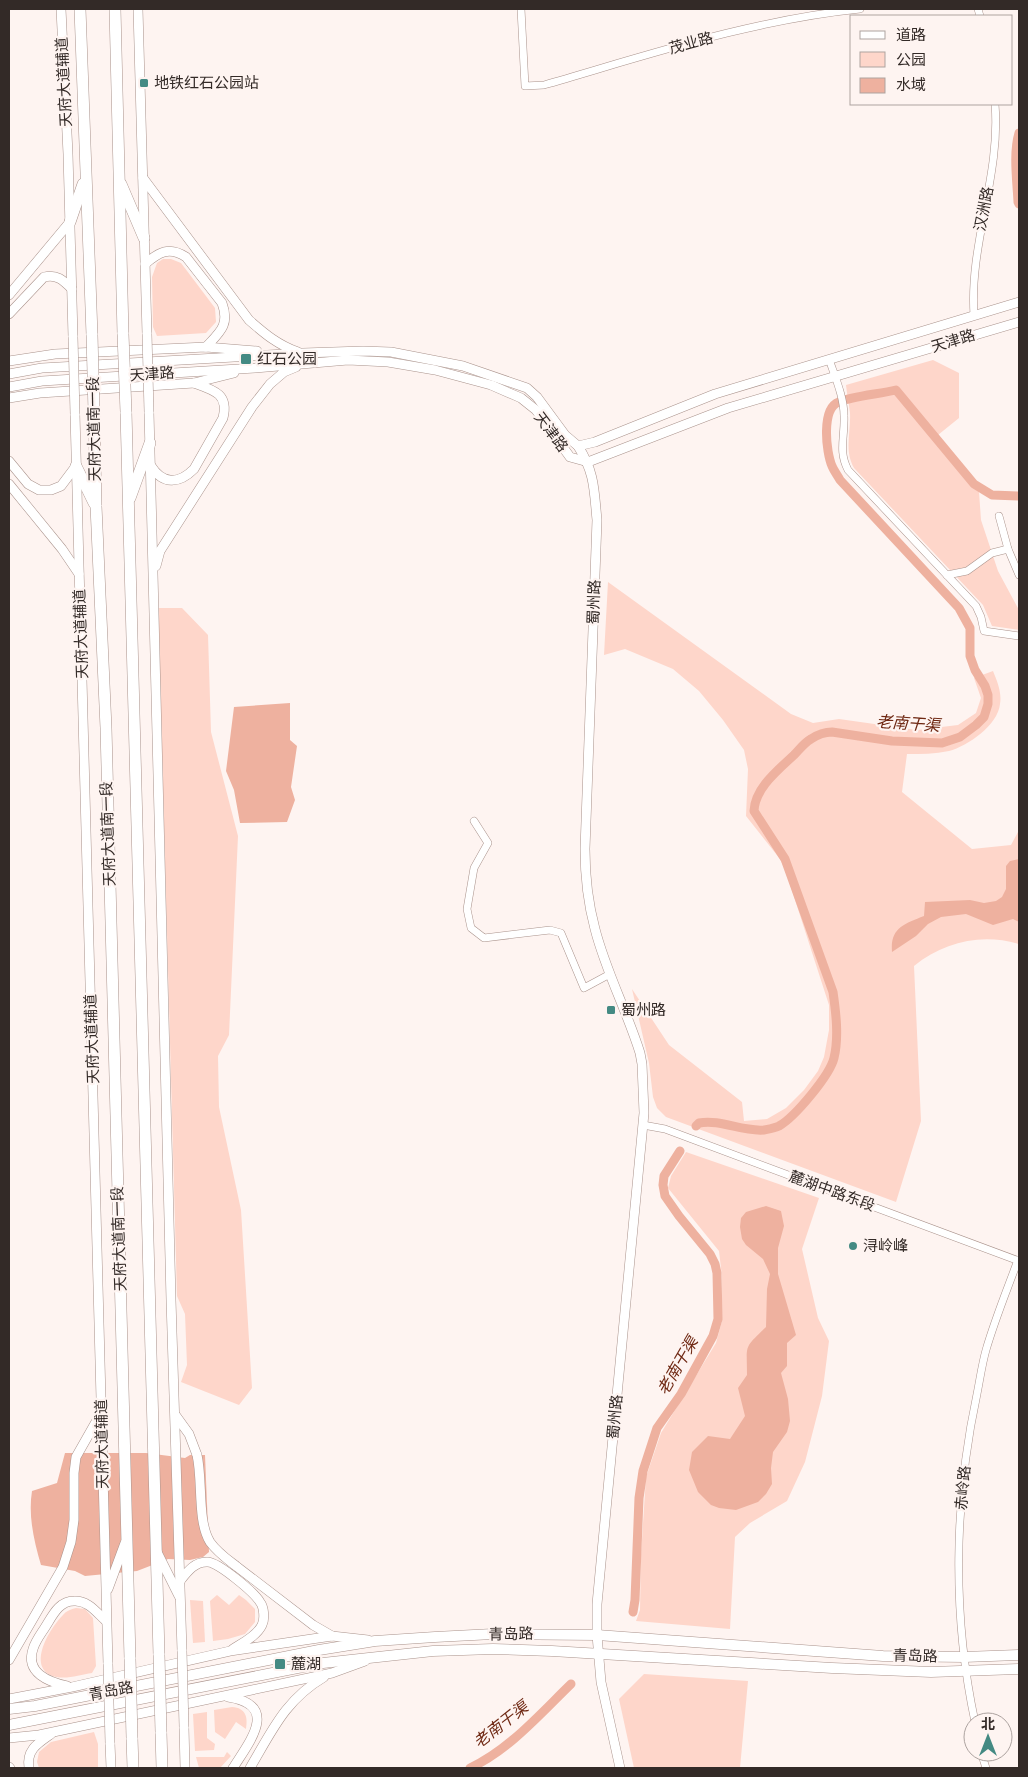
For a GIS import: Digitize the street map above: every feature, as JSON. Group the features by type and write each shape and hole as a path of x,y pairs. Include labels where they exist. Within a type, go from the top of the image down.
{"highway":[{"path":"72,9 81,35"},
{"name":"天府大道南一段","path":"80,9 92,335 96,506 106,728 133,1768"},
{"name":"天府大道南一段","path":"115,9 153,1450 156,1550 161,1569 159,1655 162,1768"},
{"path":"116,34 122,9"},
{"path":"70,222 86,175"},
{"path":"119,178 144,238"},
{"path":"128,505 150,443"},
{"path":"76,466 96,506"}],"main road":[{"name":"青岛路","path":"9,1710 319,1650 375,1642 493,1634 597,1635 832,1653 964,1657 1019,1656"},
{"name":"青岛路","path":"9,1725 324,1663 433,1651 493,1649 882,1671 931,1672 1019,1669"}],"street":[{"name":"天府大道辅道","path":"61,9 72,289 102,1451 109,1578"},
{"path":"138,9 185,1768"},
{"name":"茂业路","path":"520,9 525,86 544,85 692,42 756,26 860,9"},
{"name":"汉洲路","path":"974,315 973,300 977,245 994,164 997,120 995,105"},
{"path":"143,178 250,320 270,338 285,347 303,353"},
{"path":"9,295 70,222"},
{"path":"145,264 160,253 168,250 179,252 186,257 222,303 225,312 223,327 206,347"},
{"path":"9,314 44,277 51,275 62,279 72,289"},
{"name":"天津路","path":"9,374 42,368 284,354 363,351 391,352 443,361 495,376 527,388 537,397 565,435 578,446 595,442 715,394 1019,302"},
{"name":"天津路","path":"9,386 42,381 255,368 348,360 388,362 435,370 490,384 521,398 536,410 570,457 588,462 728,408 1019,322"},
{"path":"9,361 56,354 206,347 284,354"},
{"path":"829,359 842,401 844,416 842,461 848,470 976,606 984,631 1019,636"},
{"path":"153,576 160,551 252,407 270,384 284,372 304,363"},
{"path":"9,398 40,393 194,383 255,368"},
{"path":"150,464 156,473 169,480 178,480 188,475 194,469 223,418 224,402 218,394 194,383"},
{"name":"蜀州路","path":"578,446 588,462 593,481 596,520 585,871 591,915 600,946 642,1064 643,1125 598,1594 597,1635 601,1682 620,1768"},
{"path":"9,461 28,484 39,490 51,490 61,486 76,466"},
{"path":"9,484 79,574"},
{"path":"998,516 1008,549 1019,575"},
{"path":"947,575 967,571 992,553 1008,549"},
{"path":"474,821 488,843 474,868 472,878 467,909 472,928 484,938 550,930 561,933 584,988 610,974"},
{"name":"麓湖中路东段","path":"643,1125 665,1129 1018,1260"},
{"name":"赤岭路","path":"973,1712 965,1671 960,1567 960,1527 964,1470 972,1418 986,1350 1018,1260"},
{"path":"9,1660 64,1567 71,1542 74,1520 76,1457 102,1412"},
{"path":"176,1416 189,1434 197,1455 200,1471 203,1522 211,1543 220,1554 313,1625 332,1636"},
{"path":"111,1768 106,1595 109,1578 126,1540"},
{"path":"180,1581 188,1569 208,1562 218,1566 255,1595 262,1604 263,1623 257,1632 230,1651"},
{"path":"161,1569 180,1599"},
{"path":"72,1687 46,1681 38,1674 32,1658 32,1649 37,1639 57,1608 64,1603 84,1602 106,1621"},
{"path":"9,1699 72,1687 230,1651 332,1636 375,1642"},
{"path":"9,1738 55,1731 332,1673 376,1657"},
{"path":"250,1768 280,1716 291,1702 309,1686 332,1673"},
{"path":"222,1696 242,1699 249,1703 257,1716 258,1725 254,1734 233,1768"},
{"path":"29,1768 28,1756 32,1748 55,1731"}],"green space":[{"path":"163,259 171,259 181,263 215,308 216,322 206,333 157,336 153,327 152,277 157,263"},
{"path":"933,360 959,373 959,418 933,439 979,492 981,520 998,571 1019,610 1019,630 992,626 983,605 854,468 851,462 849,455 850,413 846,385"},
{"path":"608,582 791,714 813,723 839,719 917,730 958,725 976,713 981,698 974,678 993,671 1000,695 1000,704 994,720 981,734 957,748 938,753 907,754 902,792 972,849 1011,845 1019,830 1019,944 991,939 964,942 938,951 914,966 921,1121 896,1202 666,1117 657,1108 653,1097 649,1063 632,989 669,1045 742,1102 744,1121 767,1119 786,1108 804,1090 818,1071 824,1057 829,1030 829,1005 785,869 780,859 746,816 748,769 744,750 699,691 673,669 625,649 604,655"},
{"path":"158,608 182,608 208,635 211,732 238,836 229,1035 218,1056 219,1107 241,1210 252,1388 239,1405 181,1382 187,1365 185,1314 177,1296"},
{"path":"686,1152 819,1198 802,1249 818,1318 829,1341 822,1396 805,1462 787,1501 750,1523 735,1537 730,1629 636,1621 640,1610 646,1477 661,1433 716,1343 722,1321 722,1277 719,1251 668,1188 671,1176"},
{"path":"217,1595 229,1605 239,1595 255,1609 255,1622 245,1634 213,1641 210,1601"},
{"path":"190,1600 203,1601 205,1642 193,1643"},
{"path":"76,1608 85,1609 93,1618 96,1666 92,1673 66,1678 55,1677 44,1669 41,1662 41,1654 48,1636 58,1621 67,1611"},
{"path":"644,1674 748,1681 740,1768 634,1768 619,1699"},
{"path":"232,1707 240,1709 245,1714 247,1721 246,1729 236,1722 225,1739 215,1732 214,1710"},
{"path":"207,1712 207,1738 215,1744 214,1750 195,1751 193,1714"},
{"path":"94,1732 98,1744 98,1768 39,1768 37,1762 39,1752 51,1742"},
{"path":"227,1752 231,1756 220,1768 199,1768 196,1757 224,1757"}],"water":[{"path":"290,703 290,740 297,746 291,787 295,800 287,822 240,823 234,790 226,771 234,707"},
{"path":"1019,859 1019,922 1013,919 993,925 966,914 941,917 928,924 916,936 892,952 893,937 896,932 910,922 924,916 925,902 970,900 984,903 996,901 1002,897 1006,889 1006,866 1010,861"},
{"path":"766,1206 781,1211 784,1226 778,1248 778,1274 796,1335 787,1343 787,1366 781,1373 788,1399 790,1421 787,1432 773,1452 772,1484 766,1494 758,1502 736,1510 719,1508 711,1505 698,1492 689,1470 692,1452 708,1436 730,1439 745,1416 738,1388 747,1375 748,1348 753,1339 766,1327 767,1289 770,1274 763,1259 746,1245 742,1239 740,1227 741,1218 746,1212"},
{"path":"65,1453 146,1453 185,1458 190,1455 205,1455 209,1552 203,1557 190,1560 168,1559 137,1571 85,1576 75,1571 41,1565 32,1528 32,1491 57,1483"}],"waterway":[{"name":"老南干渠","path":"1019,133 1016,158 1019,204"},
{"name":"老南干渠","path":"696,1126 699,1123 707,1122 756,1130 779,1126 794,1114 811,1095 826,1075 836,1050 837,1033 833,992 785,859 754,811 755,803 763,787 808,741 821,734 832,732 892,741 942,743 960,737 976,725 984,717 988,704 985,686 975,670 970,656 970,628 959,608 840,480 834,470 828,451 826,431 829,413 833,406 839,402 896,390 974,484 992,495 1019,496"},
{"name":"老南干渠","path":"633,1612 639,1498 643,1471 657,1428 681,1394 713,1336 718,1319 717,1273 715,1264 710,1254 665,1196 664,1176 680,1151"},
{"name":"老南干渠","path":"470,1768 498,1752 536,1719 571,1684"}],"place":[{"name":"地铁红石公园站","path":"144,83"},
{"name":"红石公园","path":"246,359"},
{"name":"蜀州路","path":"611,1010"},
{"name":"浔岭峰","path":"853,1246"},
{"name":"麓湖","path":"280,1664"}]}
